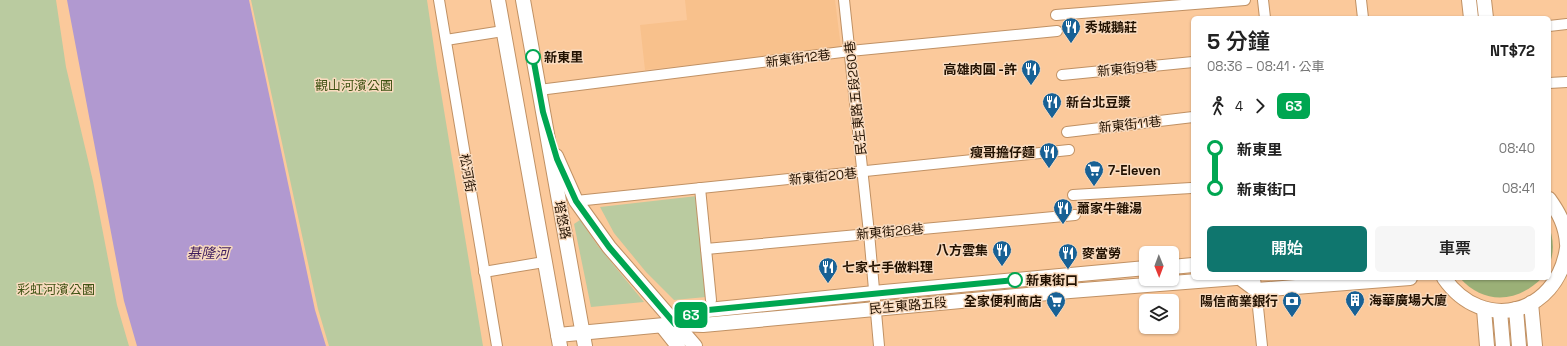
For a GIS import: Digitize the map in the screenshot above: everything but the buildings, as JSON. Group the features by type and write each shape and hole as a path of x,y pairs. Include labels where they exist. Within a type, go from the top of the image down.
{"street":[{"name":"松河街","path":"439,0 497,346"},
{"name":"塔悠路","path":"498,0 559,341"},
{"name":"塔悠路","path":"523,0 585,339"},
{"name":"民生東路五段260巷","path":"844,0 863,172 879,346"},
{"path":"1056,15 1245,0"},
{"path":"1263,0 1265,16"},
{"path":"1361,0 1363,16"},
{"path":"1469,0 1471,16"},
{"path":"1484,0 1486,16"},
{"path":"1551,26 1567,24"},
{"name":"新東街12巷","path":"540,90 850,51 1057,30"},
{"path":"446,40 503,31"},
{"name":"新東街9巷","path":"1062,75 1191,62"},
{"path":"1551,83 1567,82"},
{"path":"543,112 557,159 576,201 668,325 678,346"},
{"name":"新東街11巷","path":"1067,132 1191,117"},
{"name":"新東街20巷","path":"576,201 1069,150"},
{"path":"700,188 711,300"},
{"path":"1073,195 1191,188"},
{"path":"1551,201 1563,214 1567,244"},
{"name":"新東街26巷","path":"706,249 1075,215"},
{"path":"1445,280 1452,290 1467,301 1484,309 1500,311 1516,309 1531,303 1546,293 1558,279 1566,262 1567,248"},
{"path":"484,272 544,262"},
{"path":"1179,266 1191,265"},
{"name":"民生東路五段","path":"668,325 698,311 874,292 1139,269"},
{"name":"民生東路五段","path":"559,341 585,339 668,325 703,325 876,308 1210,280"},
{"path":"1245,280 1256,284 1359,280"},
{"path":"1256,284 1262,346"},
{"path":"1531,303 1535,346"},
{"path":"1484,309 1487,346"},
{"path":"1516,309 1519,346"},
{"path":"1500,311 1503,346"},
{"path":"668,325 695,346"}],"shaded area":[{"path":"685,0 835,0 841,48 645,70 640,25 687,20"}],"green space":[{"name":"彩虹河濱公園","path":"0,0 56,0 66,67 93,181 117,305 129,346 0,346"},
{"name":"觀山河濱公園","path":"251,0 427,0 483,346 329,346 318,309"},
{"path":"697,196 706,297 674,300 646,272 614,233 600,207"},
{"path":"580,220 598,246 644,302 591,307 574,224"},
{"path":"1551,232 1553,245 1551,260"},
{"path":"1462,280 1540,280 1522,292 1501,298 1479,293 1469,287"}],"water":[{"name":"基隆河","path":"67,0 249,0 315,310 326,346 137,346 124,301"}],"bus line":[{"name":"63","path":"533,57 543,112 557,159 576,201 609,247 675,324 698,311 874,292 1015,280"}],"place":[{"name":"秀城鵝莊","path":"1071,44"},
{"name":"新東里","path":"533,57"},
{"name":"高雄肉圓 -許","path":"1031,86"},
{"name":"新台北豆漿","path":"1052,119"},
{"name":"瘦哥擔仔麵","path":"1049,169"},
{"name":"7-Eleven","path":"1094,187"},
{"name":"蕭家牛雜湯","path":"1063,225"},
{"name":"八方雲集","path":"1002,267"},
{"name":"麥當勞","path":"1068,270"},
{"name":"新東街口","path":"1015,280"},
{"name":"七家七手做料理","path":"828,284"},
{"name":"海華廣場大廈","path":"1355,317"},
{"name":"全家便利商店","path":"1056,318"},
{"name":"陽信商業銀行","path":"1292,318"}]}
